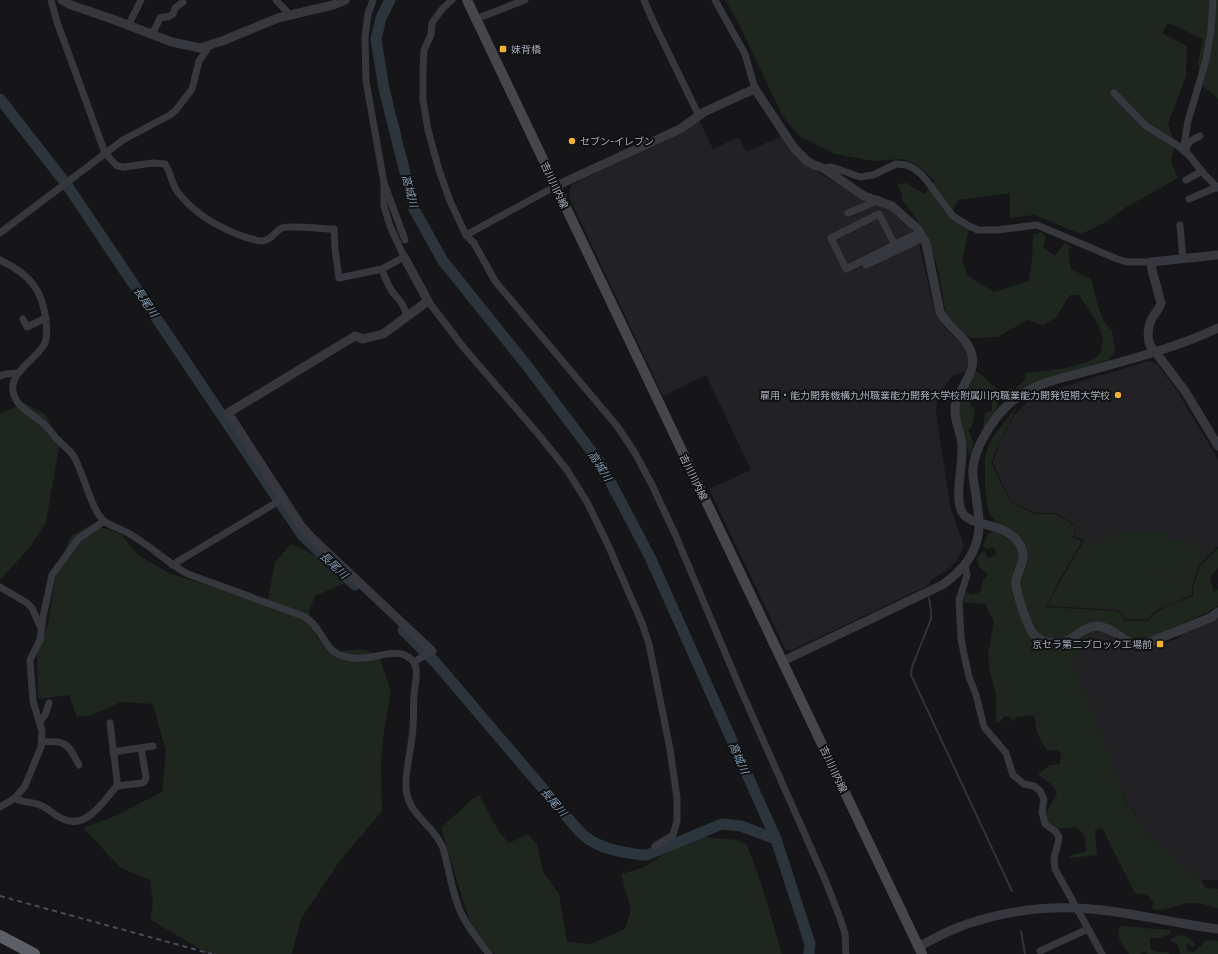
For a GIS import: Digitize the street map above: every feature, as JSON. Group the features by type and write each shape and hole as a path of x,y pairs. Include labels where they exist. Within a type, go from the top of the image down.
{"highway":[{"path":"0,936 25,952"}],"main road":[{"name":"吉川川内線","path":"467,0 920,950"}],"street":[{"path":"51,0 62,36 105,153 117,166 124,168 153,163 165,164 177,190 192,207 215,224 250,238 262,241 269,239 279,230 287,227 334,229 339,278 382,269 404,257"},
{"path":"62,0 70,5 172,42 200,48 290,15 333,5 345,0"},
{"path":"128,26 141,0"},
{"path":"276,0 290,15"},
{"path":"373,0 368,14 365,37 366,81 384,183 406,240"},
{"path":"452,0 443,8 432,23 431,35 424,50 422,70 423,100 428,130 450,202 466,235 474,244 495,281 617,426 635,453 652,485 675,534 715,630 826,882 845,934 846,954"},
{"path":"476,19 525,0"},
{"path":"644,0 698,116"},
{"path":"715,0 746,54 756,89 794,148 807,161 823,168 864,196 879,200 892,206 922,235 926,243 940,312 946,322 966,343 972,353 973,365 957,398 955,408 957,428 962,445 960,504 962,512 968,518 979,523 1002,529 1012,535 1020,544 1023,552 1023,558 1017,578 1017,591 1032,633 1048,643 1061,643 1082,631 1096,626 1110,630 1130,643 1143,645 1212,616 1218,612"},
{"path":"1189,199 1217,187 1202,172 1184,145 1188,121 1206,60 1213,0"},
{"path":"152,35 160,18 168,17 173,14 175,8 183,2"},
{"path":"0,233 122,140 163,119 176,110 192,89 199,61 210,45"},
{"path":"466,235 556,186 680,129 704,112 756,89"},
{"path":"1114,92 1146,126 1187,151"},
{"path":"1187,151 1188,142 1200,136"},
{"path":"823,168 832,167 860,177 865,177 874,175 896,164 906,165 913,168 927,181 953,216 978,230 997,230 1037,225 1127,262 1151,262 1218,255"},
{"path":"1186,180 1202,172"},
{"path":"384,183 383,199 385,212 390,226 404,257 428,301 464,348 542,440 577,485 608,545 642,624 650,644 670,749 677,798 677,821 673,835 655,846"},
{"path":"848,213 879,200"},
{"path":"895,245 879,214 831,238 846,269 895,245 922,235"},
{"path":"1180,225 1183,259"},
{"path":"866,265 922,235"},
{"path":"0,260 22,272 34,284 41,298 46,318 46,342 40,351 18,373 13,382 14,396 23,407 46,426 72,455 81,470 95,510 104,521 128,533 154,550 172,565 188,574 303,616 315,626 327,645 337,654 352,658 364,658 394,652 404,654 414,662 416,680 413,727 406,783 407,797 415,812 440,841 461,914 489,954"},
{"path":"1151,262 1161,303 1160,308 1151,320 1148,340 1155,352 1185,391 1218,446"},
{"path":"382,269 387,283 400,300 407,316"},
{"path":"414,662 428,653 301,526 281,500 228,413 355,336 363,339 383,334 428,301"},
{"path":"23,318 27,327 46,318"},
{"path":"783,660 942,585 952,578 965,565 970,558 977,540 979,523 972,470 975,455 979,444 998,415 1019,395 1040,385 1155,352 1218,328"},
{"path":"0,376 18,373"},
{"path":"172,565 281,500"},
{"path":"0,807 15,798 25,786 41,747 42,731 33,701 30,660 40,640 52,575 78,539 104,521"},
{"path":"965,565 967,575 959,600 961,639 966,665 976,695 984,727 1006,753 1013,775 1024,784 1034,786 1040,791 1044,799 1042,812 1044,824 1056,832 1059,837 1054,858 1055,870 1102,954"},
{"path":"0,588 27,603 35,613 41,628"},
{"path":"40,722 45,715 49,703"},
{"path":"110,723 117,786"},
{"path":"42,742 55,741 66,744 74,753 78,765"},
{"path":"114,752 153,746"},
{"path":"15,798 22,802 38,804 63,819 76,822 83,820 90,816 117,786 142,783 145,781 146,778 141,748"},
{"path":"920,950 954,929 983,918 1010,912 1075,908 1218,928"},
{"path":"1040,951 1088,929"}],"shaded area":[{"path":"725,0 1218,0 1218,99 1202,85 1198,63 1203,39 1168,23 1162,33 1187,46 1186,76 1168,124 1175,143 1171,161 1178,178 1125,208 1108,221 1081,234 1034,215 1010,218 1010,193 958,200 949,215 969,230 962,260 968,276 994,292 1029,281 1033,235 1042,232 1046,238 1043,247 1055,256 1065,243 1071,247 1068,251 1071,269 1091,279 1098,306 1104,320 1112,330 1115,352 1108,360 1025,386 1013,395 1012,392 1025,379 1025,373 1076,366 1091,360 1101,352 1103,340 1099,326 1079,295 1070,295 1056,317 1043,325 1027,320 998,337 970,338 952,323 945,310 938,269 926,232 902,200 902,195 897,184 907,183 924,194 935,181 917,165 903,159 874,161 835,154 799,136 782,115 738,22"},
{"path":"699,120 713,149 739,137 746,152 782,136 792,152 802,162 865,201 888,206 911,228 919,243 934,310 944,327 966,348 969,360 965,372 953,375 941,391 937,402 936,411 950,506 964,546 957,560 950,568 931,580 929,585 790,651 786,650 709,489 751,470 706,375 663,396 569,197 571,185 688,128"},
{"path":"1149,361 1157,364 1174,386 1218,459 1218,546 1199,565 1192,587 1192,595 1159,609 1152,614 1148,620 1124,619 1122,614 1117,610 1046,606 1084,540 1074,537 1077,527 1057,513 1037,513 1011,502 993,463 998,446 1013,417 1026,403 1037,396"},
{"path":"977,371 1004,394 1003,398 998,400 997,411 985,428 983,427 985,413 992,411 992,398 980,388 970,398 971,405 975,410 972,426 968,430 974,444 970,456 958,411 960,399 968,380"},
{"path":"24,403 46,415 59,447 46,522 30,547 0,580 0,414"},
{"path":"1018,405 997,447 991,463 1011,503 1036,514 1057,514 1076,527 1073,538 1082,541 1045,607 1117,611 1121,614 1124,620 1148,621 1157,612 1193,596 1193,587 1200,566 1218,549 1218,568 1210,578 1214,592 1218,589 1218,606 1147,640 1139,641 1098,630 1071,663 1095,717 1126,801 1149,836 1201,880 1206,888 1218,889 1218,908 1202,904 1187,903 1161,910 1151,909 1154,903 1147,895 1135,893 1102,828 1095,830 1097,855 1070,858 1069,856 1087,851 1084,835 1076,827 1056,829 1047,822 1045,814 1057,794 1053,786 1038,774 1050,765 1060,764 1061,753 1057,750 1047,751 1037,733 1034,715 1016,717 1013,722 1010,717 1005,716 1000,722 996,722 996,694 990,672 988,654 994,621 985,604 962,602 962,596 965,591 971,595 980,592 983,580 988,575 979,567 977,559 981,553 985,551 988,558 997,554 993,547 986,549 983,545 989,533 1000,532 1008,528 996,522 988,509 985,487 985,455 993,437"},
{"path":"92,524 121,534 138,555 169,573 226,591 268,600 275,562 291,544 324,559 345,583 315,596 309,612 317,638 335,652 362,649 378,654 391,691 384,731 381,763 382,811 339,862 301,919 292,954 208,954 150,919 153,903 150,880 121,868 83,828 115,816 162,792 166,752 153,704 121,702 92,715 77,717 69,695 38,699 37,653 48,624 57,569 71,536"},
{"path":"1151,531 1169,535 1157,572 1192,583 1191,594 1161,607 1147,619 1125,618 1123,613 1117,608 1048,605 1083,543 1101,542 1117,534"},
{"path":"1169,538 1202,548 1191,581 1158,571"},
{"path":"1218,616 1218,880 1201,880 1149,836 1126,800 1071,663 1098,630 1104,631 1125,645 1134,649 1145,649 1156,644 1157,646 1181,637 1180,634"},
{"path":"479,795 499,832 509,843 527,834 537,844 543,872 559,894 567,942 591,944 625,929 631,909 621,874 642,868 674,848 704,837 737,840 747,845 761,883 782,954 495,954 474,932 441,828 470,801"},
{"path":"1120,926 1170,930 1171,934 1159,938 1150,938 1150,949 1158,952 1168,952 1169,954 1147,954 1145,952 1139,954 1129,954 1122,944 1118,934"},
{"path":"1178,935 1188,937 1195,945 1194,948 1188,944 1186,945 1188,952 1194,952 1207,940 1218,941 1218,954 1180,954 1177,943 1169,941"}],"waterway":[{"name":"高城川","path":"390,0 381,18 376,39 384,89 414,209 443,261 528,367 601,464 650,557 776,839 810,944 809,954"},
{"name":"長尾川","path":"0,99 67,185 302,535 355,585"},
{"path":"929,598 931,619 912,667 911,675 1012,891"},
{"name":"長尾川","path":"403,630 436,663 579,831 593,842 616,850 647,855 722,824 741,826 776,839"},
{"path":"1021,931 1025,954"}],"railway":[{"path":"0,896 212,954"}],"place":[{"name":"妹背橋","path":"503,49"},
{"name":"セブン-イレブン","path":"572,141"},
{"name":"雇用・能力開発機構九州職業能力開発大学校附属川内職業能力開発短期大学校","path":"1118,395"},
{"name":"京セラ第二ブロック工場前","path":"1160,644"}]}
